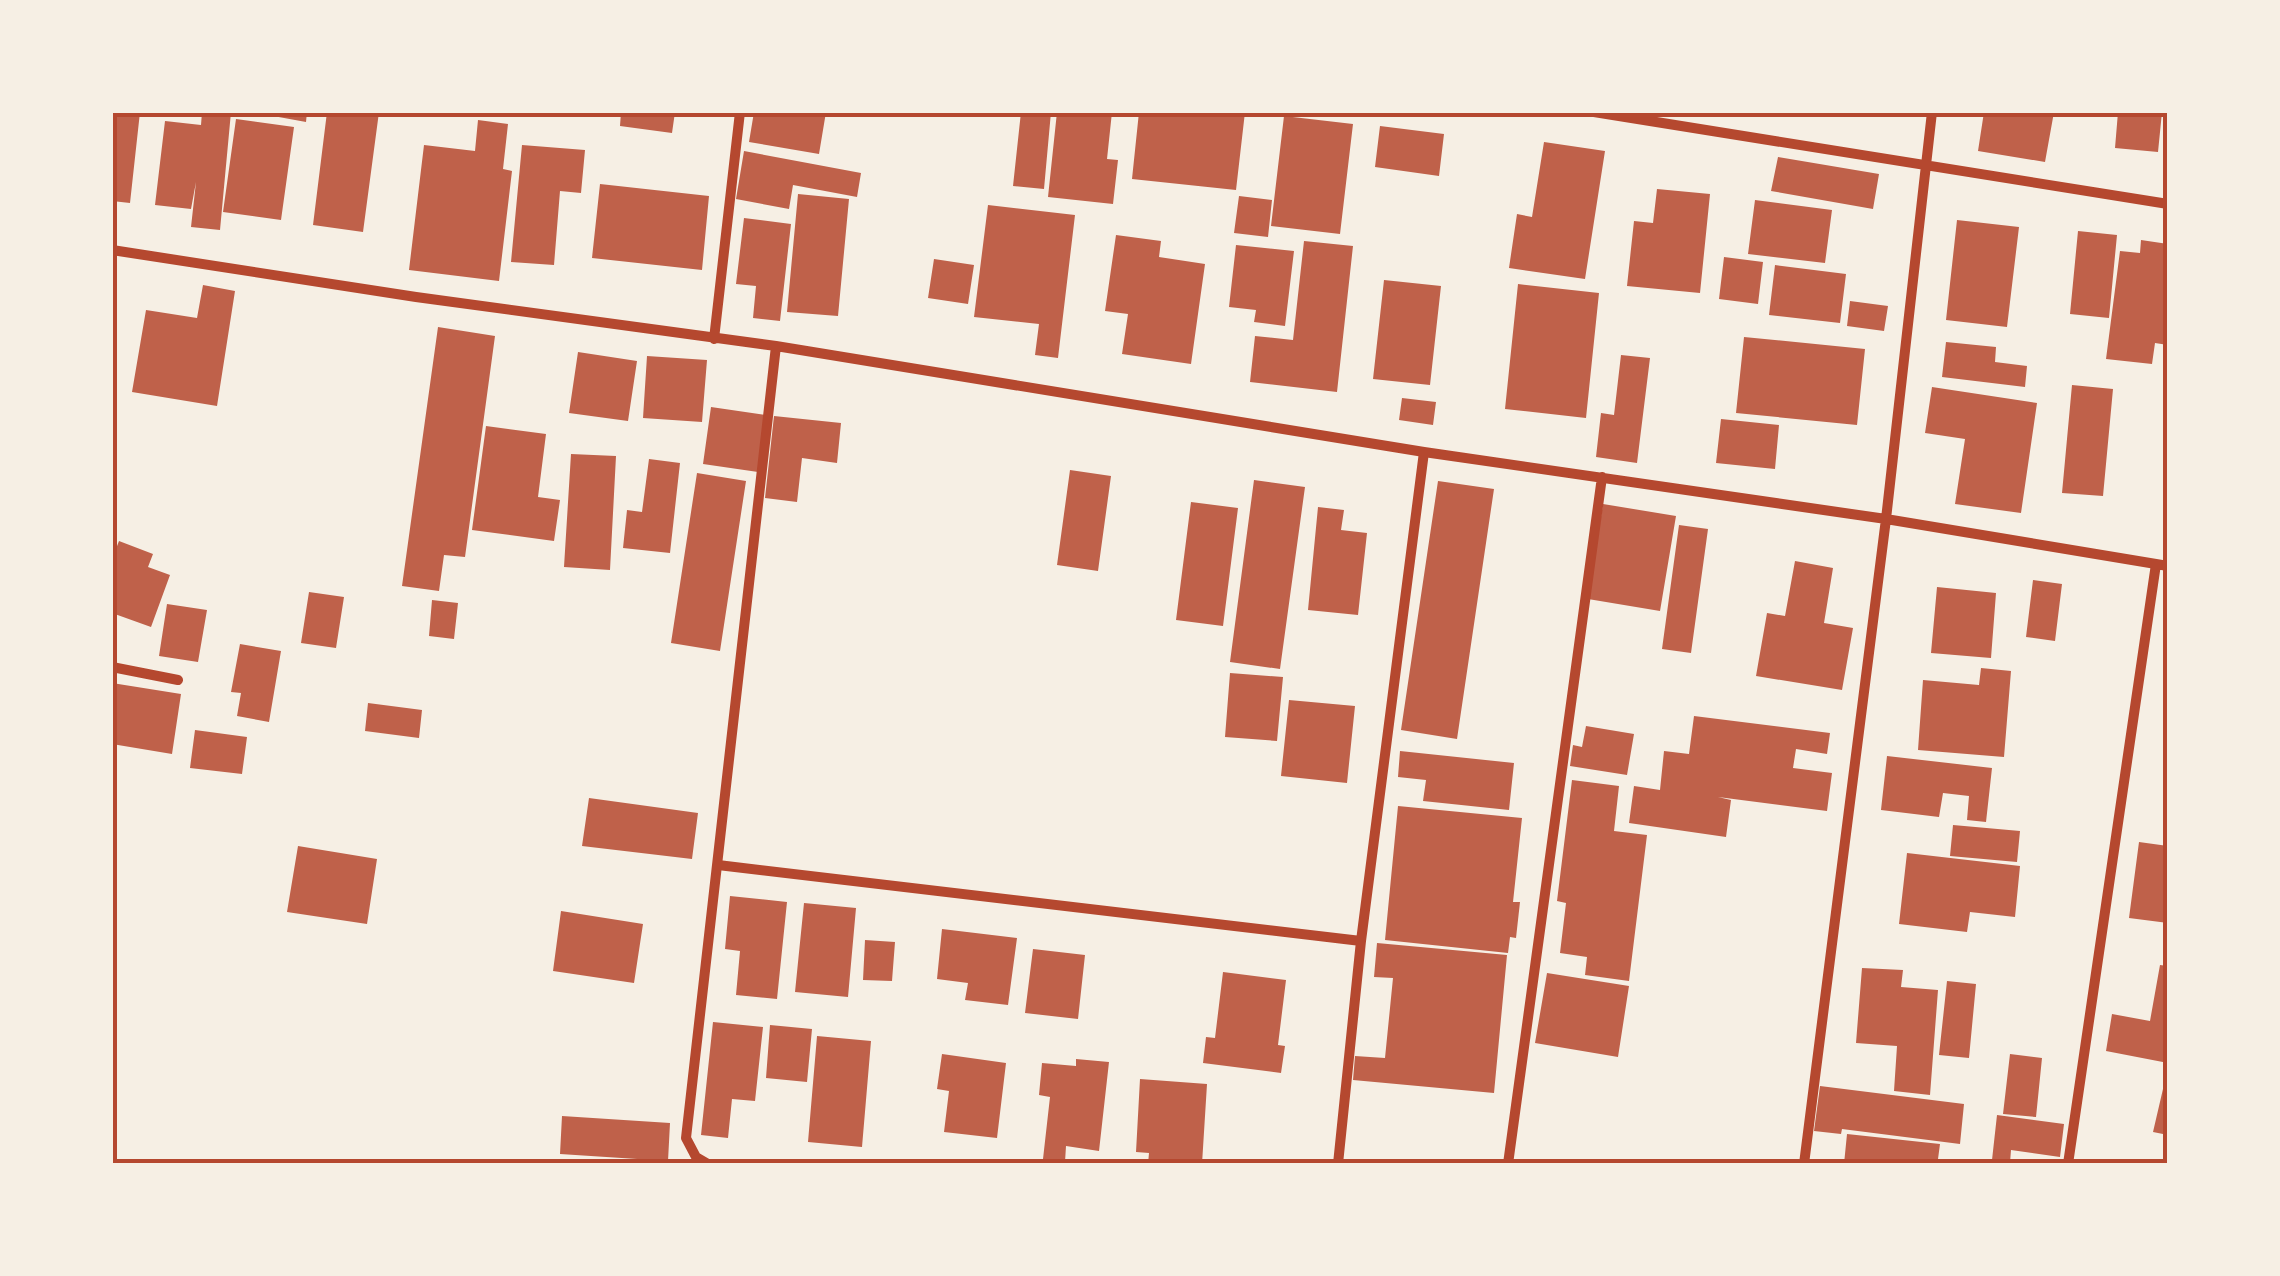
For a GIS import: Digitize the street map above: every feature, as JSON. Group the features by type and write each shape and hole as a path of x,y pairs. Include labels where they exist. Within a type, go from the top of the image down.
{"street":[{"path":"714,339 740,112"},
{"path":"1594,112 2168,204"},
{"path":"1804,1164 1886,519 1932,112"},
{"path":"112,250 776,346 1424,452 1886,519 2162,565 2068,1164"},
{"path":"708,1164 691,1150 686,1138 776,346"},
{"path":"1338,1164 1361,940 1424,452"},
{"path":"1508,1164 1602,477"},
{"path":"112,667 178,680"},
{"path":"718,865 1361,940"}],"building":[{"path":"112,112 140,112 130,203 112,201"},
{"path":"202,112 231,112 220,230 191,227 196,182 191,209 155,205 165,121 201,125"},
{"path":"251,112 307,112 306,122"},
{"path":"327,112 379,112 363,232 313,225"},
{"path":"621,112 675,112 672,133 620,126"},
{"path":"754,112 826,112 819,154 749,142"},
{"path":"1021,112 1051,112 1044,189 1013,186"},
{"path":"1057,112 1112,112 1107,159 1118,160 1113,204 1048,197"},
{"path":"1139,112 1245,112 1236,190 1132,179"},
{"path":"1984,112 2054,112 2045,162 1978,151"},
{"path":"2118,112 2162,112 2158,152 2115,148"},
{"path":"1284,116 1353,124 1340,234 1271,226"},
{"path":"236,119 294,127 281,220 223,212"},
{"path":"478,120 508,124 503,169 512,171 499,281 409,270 424,145 475,151"},
{"path":"1380,126 1444,134 1439,176 1375,167"},
{"path":"1544,142 1605,151 1585,279 1509,268 1517,214 1532,217"},
{"path":"522,145 585,150 581,193 560,191 554,265 511,262"},
{"path":"744,151 861,173 857,197 793,185 789,209 736,199"},
{"path":"1778,157 1879,174 1873,209 1771,191"},
{"path":"600,184 709,196 702,270 592,258"},
{"path":"1657,189 1710,194 1700,293 1627,286 1634,221 1653,223"},
{"path":"798,194 849,199 838,316 787,312"},
{"path":"1239,196 1272,200 1268,237 1234,233"},
{"path":"1755,200 1832,210 1825,263 1748,254"},
{"path":"988,205 1075,215 1058,358 1035,355 1039,324 974,317"},
{"path":"744,218 791,224 780,321 753,318 756,286 736,284"},
{"path":"1957,220 2019,227 2007,327 1946,320"},
{"path":"2078,231 2117,235 2109,318 2070,314"},
{"path":"1116,235 1161,241 1159,257 1205,264 1191,364 1122,354 1128,314 1105,311"},
{"path":"2141,240 2168,244 2168,345 2155,343 2152,364 2106,359 2120,251 2140,253"},
{"path":"1304,241 1353,246 1337,392 1250,382 1255,336 1293,340"},
{"path":"1236,245 1294,251 1285,326 1254,322 1256,310 1229,307"},
{"path":"1724,257 1763,262 1758,304 1719,299"},
{"path":"934,259 974,265 968,304 928,298"},
{"path":"1775,265 1846,274 1840,323 1769,315"},
{"path":"1384,280 1441,286 1430,385 1373,379"},
{"path":"1518,284 1599,293 1586,418 1505,409"},
{"path":"203,285 235,291 217,406 132,392 146,310 197,318"},
{"path":"1850,301 1888,306 1884,331 1847,326"},
{"path":"438,327 495,336 465,557 444,555 439,591 402,586"},
{"path":"1744,337 1865,349 1857,425 1736,413"},
{"path":"1946,342 1996,347 1995,362 2027,366 2025,387 1942,377"},
{"path":"578,352 637,361 628,421 569,413"},
{"path":"1621,355 1650,358 1637,463 1596,457 1601,413 1614,415"},
{"path":"647,356 707,360 702,422 643,418"},
{"path":"2072,385 2113,389 2103,496 2062,493"},
{"path":"1932,387 2037,403 2021,513 1955,504 1965,439 1925,433"},
{"path":"1402,398 1436,402 1433,425 1399,420"},
{"path":"711,407 766,415 758,472 703,464"},
{"path":"774,416 841,423 837,463 802,458 797,502 765,498"},
{"path":"1721,419 1779,425 1775,469 1716,463"},
{"path":"486,426 546,434 538,497 560,500 554,541 472,530"},
{"path":"571,454 616,456 610,570 564,567"},
{"path":"649,459 680,463 670,553 623,548 627,510 642,512"},
{"path":"1070,470 1111,476 1098,571 1057,565"},
{"path":"697,473 746,481 720,651 671,643"},
{"path":"1254,480 1305,487 1280,669 1230,662"},
{"path":"1438,481 1494,489 1457,739 1401,730"},
{"path":"1191,502 1238,508 1223,626 1176,620"},
{"path":"1603,504 1676,516 1660,611 1588,599"},
{"path":"1318,507 1344,510 1341,530 1367,533 1358,615 1308,610"},
{"path":"1679,525 1708,529 1691,653 1662,649"},
{"path":"119,541 153,554 148,567 170,575 151,627 112,613 112,559"},
{"path":"1795,561 1833,568 1824,623 1853,628 1842,690 1756,676 1767,613 1785,616"},
{"path":"2033,580 2062,584 2055,641 2026,637"},
{"path":"1937,587 1996,593 1991,658 1931,653"},
{"path":"309,592 344,597 336,648 301,643"},
{"path":"432,600 458,603 454,639 429,636"},
{"path":"167,604 207,610 198,662 159,656"},
{"path":"240,644 281,651 269,722 237,716 241,693 231,692"},
{"path":"1981,668 2011,671 2004,757 1918,750 1923,680 1979,685"},
{"path":"1230,673 1283,677 1277,741 1225,737"},
{"path":"112,683 181,694 172,754 112,744"},
{"path":"1289,700 1355,706 1347,783 1281,776"},
{"path":"368,703 422,710 419,738 365,731"},
{"path":"1694,716 1830,733 1827,754 1796,749 1793,768 1832,773 1827,811 1718,797 1731,800 1726,837 1629,823 1634,786 1660,790 1664,751 1689,754"},
{"path":"1586,726 1634,734 1627,775 1570,766 1573,745 1582,747"},
{"path":"195,730 247,737 242,774 190,768"},
{"path":"1400,751 1514,763 1509,810 1423,801 1426,780 1398,777"},
{"path":"1887,756 1992,768 1986,822 1967,820 1969,796 1943,793 1939,817 1881,810"},
{"path":"1572,780 1619,786 1614,831 1647,835 1629,981 1585,975 1587,957 1560,953 1566,903 1557,901"},
{"path":"589,798 698,813 692,859 582,846"},
{"path":"1398,806 1522,818 1513,902 1520,902 1516,938 1510,937 1508,953 1385,940"},
{"path":"1953,825 2020,831 2017,862 1950,856"},
{"path":"2139,842 2168,846 2168,923 2129,918"},
{"path":"298,846 377,859 367,924 287,912"},
{"path":"1907,853 2020,866 2015,917 1970,912 1967,932 1899,924"},
{"path":"730,896 787,902 777,999 736,995 740,951 725,949"},
{"path":"804,903 856,908 848,997 795,992"},
{"path":"561,911 643,924 634,983 553,971"},
{"path":"942,929 1017,938 1008,1005 965,1000 968,983 937,979"},
{"path":"865,940 895,942 892,981 863,980"},
{"path":"1377,943 1507,955 1494,1093 1353,1080 1355,1056 1385,1058 1393,978 1374,977"},
{"path":"1033,949 1085,955 1078,1019 1025,1013"},
{"path":"2160,965 2168,966 2168,1063 2106,1051 2112,1014 2150,1021"},
{"path":"1862,968 1903,970 1901,987 1938,990 1930,1095 1894,1091 1897,1046 1856,1043"},
{"path":"1223,972 1286,980 1278,1045 1285,1046 1281,1073 1203,1063 1206,1037 1215,1038"},
{"path":"1547,973 1629,986 1618,1057 1535,1043"},
{"path":"1947,981 1976,984 1969,1058 1939,1055"},
{"path":"713,1022 763,1027 755,1101 732,1099 728,1138 701,1135"},
{"path":"770,1025 812,1029 807,1082 766,1078"},
{"path":"817,1036 871,1041 862,1147 808,1142"},
{"path":"942,1054 1006,1063 997,1138 944,1132 949,1091 937,1089"},
{"path":"2010,1054 2042,1058 2036,1117 2003,1114"},
{"path":"1076,1059 1109,1062 1099,1151 1066,1146 1065,1162 1043,1159 1050,1097 1039,1095 1042,1063 1076,1066"},
{"path":"2168,1076 2168,1135 2153,1132"},
{"path":"1140,1079 1207,1084 1202,1164 1148,1164 1149,1153 1136,1152"},
{"path":"1820,1086 1964,1104 1960,1144 1842,1129 1841,1134 1814,1131"},
{"path":"1997,1115 2064,1124 2060,1157 2011,1150 2010,1163 1992,1160"},
{"path":"562,1116 670,1123 668,1161 560,1154"},
{"path":"1847,1134 1940,1144 1938,1159 1955,1164 1844,1164"}]}
